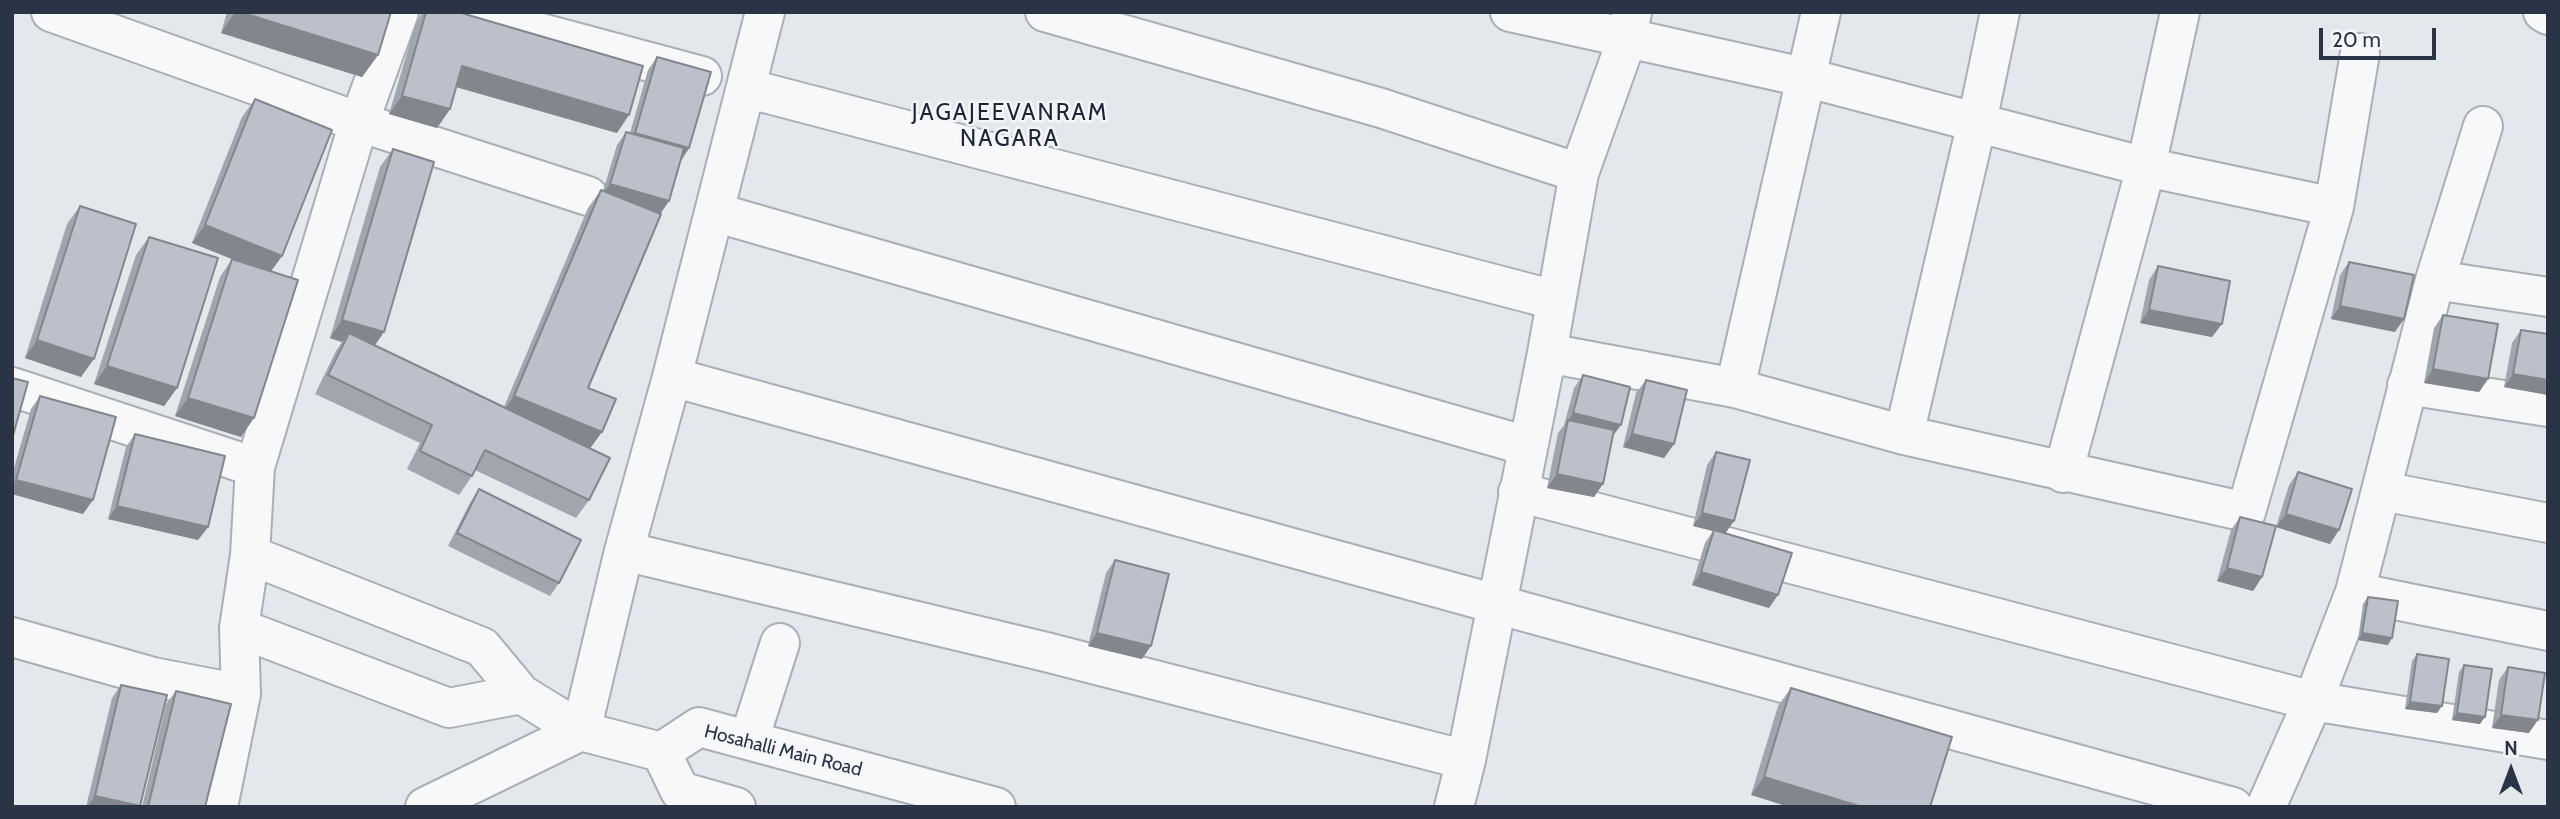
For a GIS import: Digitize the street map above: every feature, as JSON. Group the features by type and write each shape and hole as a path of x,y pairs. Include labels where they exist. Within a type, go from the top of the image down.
{"street":[{"path":"51,12 359,122 589,195"},
{"path":"218,807 241,694 239,628 250,555 255,467 359,122 399,12"},
{"path":"463,12 702,76"},
{"path":"581,731 624,551 672,377 765,12"},
{"path":"1045,12 1381,108 1579,173"},
{"path":"1510,12 1630,26 1808,78 2146,167 2334,207"},
{"path":"1735,388 1821,12"},
{"path":"1904,435 2000,12"},
{"path":"2063,472 2146,167 2180,12"},
{"path":"2543,12 2548,15"},
{"path":"1454,807 1466,760 1547,353 1579,173 1630,26"},
{"path":"1547,353 1735,388 1904,435 2246,512 2334,207 2360,53"},
{"path":"746,88 1555,300"},
{"path":"2266,807 2313,701 2355,592 2435,280 2483,126"},
{"path":"714,212 1527,446"},
{"path":"2435,280 2548,298"},
{"path":"672,377 1497,602 2233,807"},
{"path":"2407,384 2548,407"},
{"path":"12,387 255,467"},
{"path":"2382,491 2548,523"},
{"path":"1518,492 2313,701 2548,740"},
{"path":"624,551 1046,652 1466,760"},
{"path":"250,555 482,647 521,694 581,731 661,752 680,791 736,807"},
{"path":"2355,592 2548,631"},
{"path":"239,628 449,708 521,694"},
{"path":"12,637 153,677 241,694"},
{"path":"749,740 780,643"},
{"name":"Hosahalli Main Road","path":"661,752 699,727 996,807"},
{"path":"425,807 581,731"}],"building":[{"path":"240,12 391,12 378,55"},
{"path":"426,12 458,12 643,66 629,115 462,66 450,109 402,96"},
{"path":"657,57 711,72 689,148 635,133"},
{"path":"255,99 332,130 282,256 205,225"},
{"path":"626,132 684,148 669,201 610,184"},
{"path":"393,149 434,162 384,332 342,320"},
{"path":"601,190 661,214 588,388 616,399 602,432 514,396"},
{"path":"80,206 136,224 94,359 37,340"},
{"path":"149,237 218,258 177,388 107,366"},
{"path":"232,259 298,280 254,418 188,398"},
{"path":"2349,262 2414,275 2404,319 2340,306"},
{"path":"2158,266 2230,281 2222,324 2149,310"},
{"path":"2443,315 2498,324 2488,379 2433,369"},
{"path":"2521,330 2548,334 2548,380 2513,374"},
{"path":"349,333 610,458 589,500 485,450 472,476 420,451 432,425 328,375"},
{"path":"1583,375 1630,387 1621,425 1573,413"},
{"path":"12,378 28,382 12,439"},
{"path":"1646,380 1687,390 1674,444 1632,434"},
{"path":"40,396 116,417 93,500 16,480"},
{"path":"1568,420 1614,430 1603,484 1557,474"},
{"path":"135,434 225,456 208,527 117,506"},
{"path":"1716,452 1750,460 1734,521 1702,513"},
{"path":"2298,472 2352,489 2339,530 2286,514"},
{"path":"479,489 581,540 559,583 457,533"},
{"path":"2240,517 2276,526 2262,577 2227,568"},
{"path":"1714,530 1792,553 1778,595 1701,572"},
{"path":"1115,560 1169,574 1151,646 1097,633"},
{"path":"2368,597 2398,601 2392,638 2362,633"},
{"path":"2417,654 2449,659 2442,706 2410,702"},
{"path":"2464,665 2492,669 2485,717 2457,713"},
{"path":"2508,667 2545,673 2538,720 2501,715"},
{"path":"121,685 167,695 140,806 95,796"},
{"path":"1791,688 1952,737 1930,807 1862,807 1764,777"},
{"path":"176,691 231,704 205,807 148,807"}],"district":[{"name":"JAGAJEEVANRAM NAGARA","path":"1010,126"}]}
